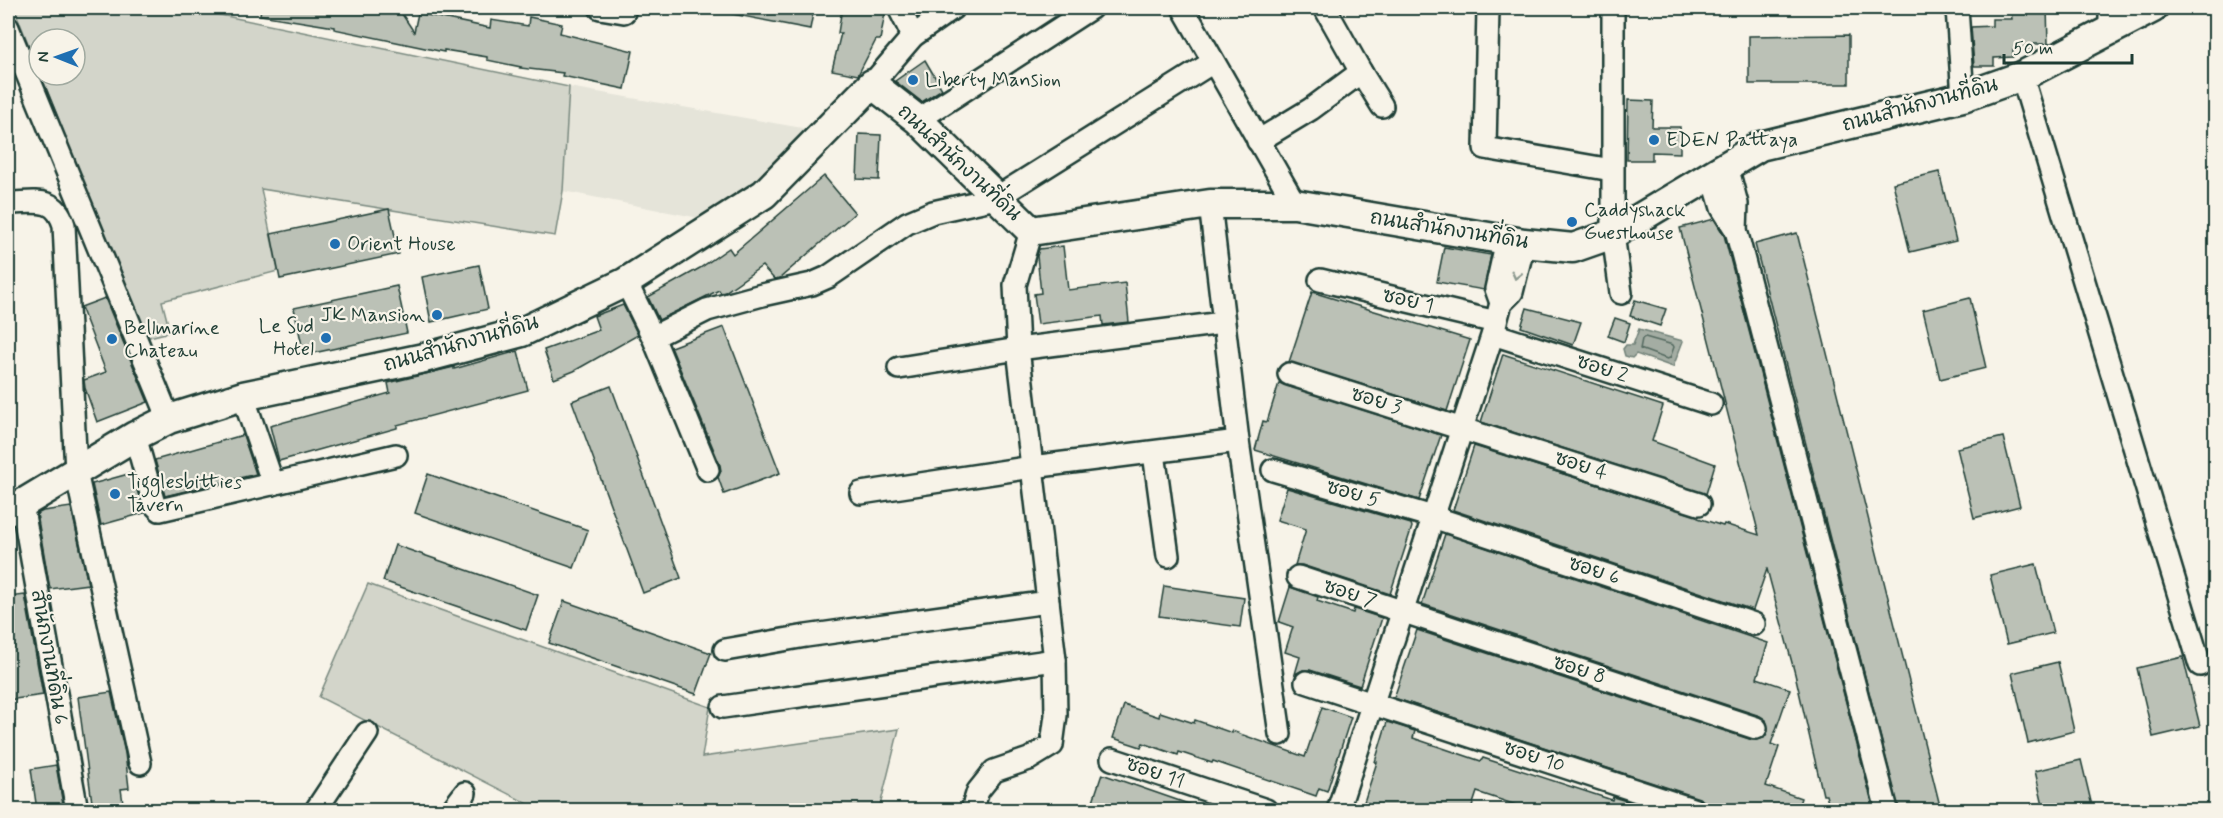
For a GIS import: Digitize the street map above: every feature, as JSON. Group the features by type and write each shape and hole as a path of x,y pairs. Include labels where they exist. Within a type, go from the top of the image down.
{"street":[{"path":"600,8 624,12 625,8"},
{"path":"899,8 913,36"},
{"path":"872,84 913,36 953,8"},
{"path":"918,120 1091,8"},
{"path":"1183,8 1295,204"},
{"path":"1325,8 1360,72 1382,106"},
{"path":"1488,8 1485,148 1612,170"},
{"path":"1613,8 1613,234 1621,293"},
{"path":"1957,8 1963,97"},
{"name":"ถนนสำนักงานที่ดิน","path":"15,507 135,436 169,419 243,396 424,358 522,332 626,282 764,194 872,84 918,120 1030,231 1210,204 1295,204 1516,241 1574,248 1613,234 1760,146 1963,97 2022,76 2110,18 2152,8"},
{"path":"8,28 169,419"},
{"path":"653,337 707,310 812,284 828,277 919,217 996,198 1213,62"},
{"path":"1258,141 1311,109 1360,72"},
{"path":"2022,76 2199,664"},
{"path":"1719,170 1722,208 1736,230 1887,810"},
{"path":"8,203 49,203 56,207 64,225 76,472 140,763"},
{"path":"1210,204 1238,441 1280,734"},
{"path":"972,810 978,791 994,771 1029,759 1052,746 1056,715 1055,660 1018,349 1015,285 1030,231"},
{"path":"1338,810 1497,320 1496,289 1516,241"},
{"name":"ซอย 1","path":"1320,280 1497,320"},
{"path":"626,282 653,337 708,470"},
{"name":"ซอย 2","path":"1497,320 1712,404"},
{"path":"899,368 1018,349 1223,323"},
{"name":"ซอย 3","path":"1289,374 1463,427"},
{"path":"243,396 273,484"},
{"name":"ซอย 4","path":"1463,427 1699,504"},
{"path":"135,436 154,504 160,510 396,455"},
{"path":"861,494 1032,467 1238,441"},
{"path":"1154,453 1168,556"},
{"name":"ซอย 5","path":"1273,470 1433,517"},
{"name":"สำนักงานที่ดิน 6","path":"15,507 77,810"},
{"name":"ซอย 6","path":"1433,517 1754,624"},
{"name":"ซอย 7","path":"1298,577 1403,611"},
{"path":"725,650 806,636 1048,602"},
{"name":"ซอย 8","path":"1403,611 1756,728"},
{"path":"723,707 1055,660"},
{"name":"ซอย 10","path":"1306,682 1695,810"},
{"path":"316,810 367,733"},
{"name":"ซอย 11","path":"1112,759 1266,810"},
{"path":"452,810 465,793"}],"shaded area":[{"path":"14,8 187,8 569,87 563,191 555,236 261,189 278,271 162,301 170,332 145,338 46,87 87,87 87,27 27,27 27,41"},
{"path":"569,87 808,129 754,181 699,218 563,191"},
{"path":"368,584 710,707 702,757 899,729 879,810 540,810 319,697"}],"water":[{"path":"1639,329 1683,341 1673,367 1636,354 1632,358 1625,356 1623,349 1626,345 1633,345"}],"building":[{"path":"261,8 385,8 400,11 414,32 418,13 490,28 491,20 528,26 529,17 562,24 560,33 633,51 625,89 562,76 563,73 520,68 487,60 487,57 444,50 444,52 334,29 334,27 260,15"},
{"path":"732,8 814,8 810,29 732,14"},
{"path":"842,8 886,8 880,40 876,40 858,75 832,70 841,33 838,33"},
{"path":"2032,8 2047,8 2048,44 2034,44 2034,49 2013,50 2013,57 1994,58 1994,66 1974,66 1971,27 1992,26 1992,19 2012,19 2011,11 2032,10"},
{"path":"1849,35 1849,84 1749,84 1749,36"},
{"path":"925,60 942,89 922,102 895,81"},
{"name":"EDEN Pattaya","path":"1628,100 1653,101 1652,127 1680,127 1680,153 1652,152 1652,160 1627,160"},
{"path":"859,134 881,135 879,180 857,179"},
{"path":"1939,172 1956,241 1910,252 1893,183"},
{"path":"824,176 855,213 780,278 774,279 762,266 725,292 721,293 719,290 659,320 648,297 700,268 729,248 733,254"},
{"name":"Orient House","path":"389,209 399,254 280,279 271,234"},
{"path":"1714,219 1724,235 1874,810 1830,810 1826,795 1823,795 1795,674 1767,569 1753,610 1453,510 1474,446 1698,516 1698,518 1723,526 1724,524 1759,535 1680,228"},
{"path":"1797,233 1940,806 1922,810 1899,810 1755,244"},
{"path":"1063,246 1068,290 1125,283 1129,322 1103,325 1102,316 1038,324 1034,294 1041,293 1037,256 1039,249"},
{"path":"1444,247 1491,255 1484,290 1437,282"},
{"path":"479,265 488,309 431,322 422,277"},
{"path":"397,286 407,333 304,355 294,308"},
{"path":"1312,292 1470,340 1447,411 1289,362"},
{"name":"Bellmarine Chateau","path":"105,298 148,402 97,422 84,380 106,372 81,307"},
{"path":"1970,298 1986,368 1940,379 1923,310"},
{"path":"1635,300 1666,309 1660,326 1630,316"},
{"path":"623,305 638,335 574,371 554,379 544,350 599,330 594,316"},
{"path":"1527,308 1581,322 1573,345 1521,327"},
{"path":"1615,318 1630,323 1624,342 1608,336"},
{"path":"724,327 780,473 724,494 718,477 721,471 720,465 671,347"},
{"path":"518,351 528,390 397,425 397,428 279,461 270,426 390,393 388,383 454,367 454,369"},
{"path":"1503,354 1663,406 1652,441 1715,464 1706,494 1481,422"},
{"path":"1279,383 1441,435 1419,500 1255,450 1263,421 1267,422"},
{"path":"611,386 681,578 643,593 572,401"},
{"path":"243,435 256,474 165,496 155,460"},
{"path":"2003,437 2020,506 1974,518 1957,448"},
{"name":"Tigglesbitties Tavern","path":"132,473 144,513 101,525 92,484"},
{"path":"428,474 588,530 574,568 415,513"},
{"path":"1287,488 1411,524 1412,527 1390,594 1302,565 1295,565 1306,529 1277,520"},
{"path":"71,507 88,584 50,589 37,514"},
{"path":"1445,534 1768,643 1757,678 1790,689 1771,744 1779,747 1766,786 1801,798 1797,810 1736,810 1715,804 1714,810 1707,810 1705,802 1699,798 1394,698 1417,630 1752,740 1764,738 1768,731 1766,720 1760,716 1422,604"},
{"path":"395,545 538,595 526,630 383,581"},
{"path":"2036,564 2053,633 2007,644 1990,575"},
{"path":"1164,586 1244,598 1240,627 1159,616"},
{"path":"1290,587 1318,597 1317,601 1353,613 1354,609 1382,618 1360,686 1310,670 1303,670 1295,674 1300,657 1285,652 1293,627 1279,622"},
{"path":"25,595 43,695 8,700 8,597"},
{"path":"564,601 711,653 696,694 549,643"},
{"path":"2183,657 2200,726 2153,737 2137,668"},
{"path":"2058,662 2074,731 2028,743 2012,673"},
{"path":"111,692 125,753 129,788 121,789 124,810 93,810 78,697"},
{"path":"1124,705 1159,717 1160,712 1194,723 1195,720 1305,757 1322,707 1351,717 1327,791 1319,788 1316,796 1213,761 1212,763 1179,752 1178,755 1143,743 1141,747 1113,738"},
{"path":"1387,722 1415,731 1413,738 1481,761 1483,758 1612,800 1613,797 1656,810 1531,810 1477,792 1471,810 1389,810 1364,802"},
{"path":"2081,760 2093,810 2044,810 2035,771"},
{"path":"56,765 64,810 37,810 31,769"},
{"path":"1102,774 1200,808 1199,810 1101,810 1091,807"}],"place":[{"name":"Liberty Mansion","path":"913,80"},
{"name":"EDEN Pattaya","path":"1654,140"},
{"name":"Caddyshack Guesthouse","path":"1572,222"},
{"name":"Orient House","path":"335,244"},
{"name":"JK Mansion","path":"437,315"},
{"name":"Le Sud Hotel","path":"326,338"},
{"name":"Bellmarine Chateau","path":"112,339"},
{"name":"Tigglesbitties Tavern","path":"115,494"}]}
